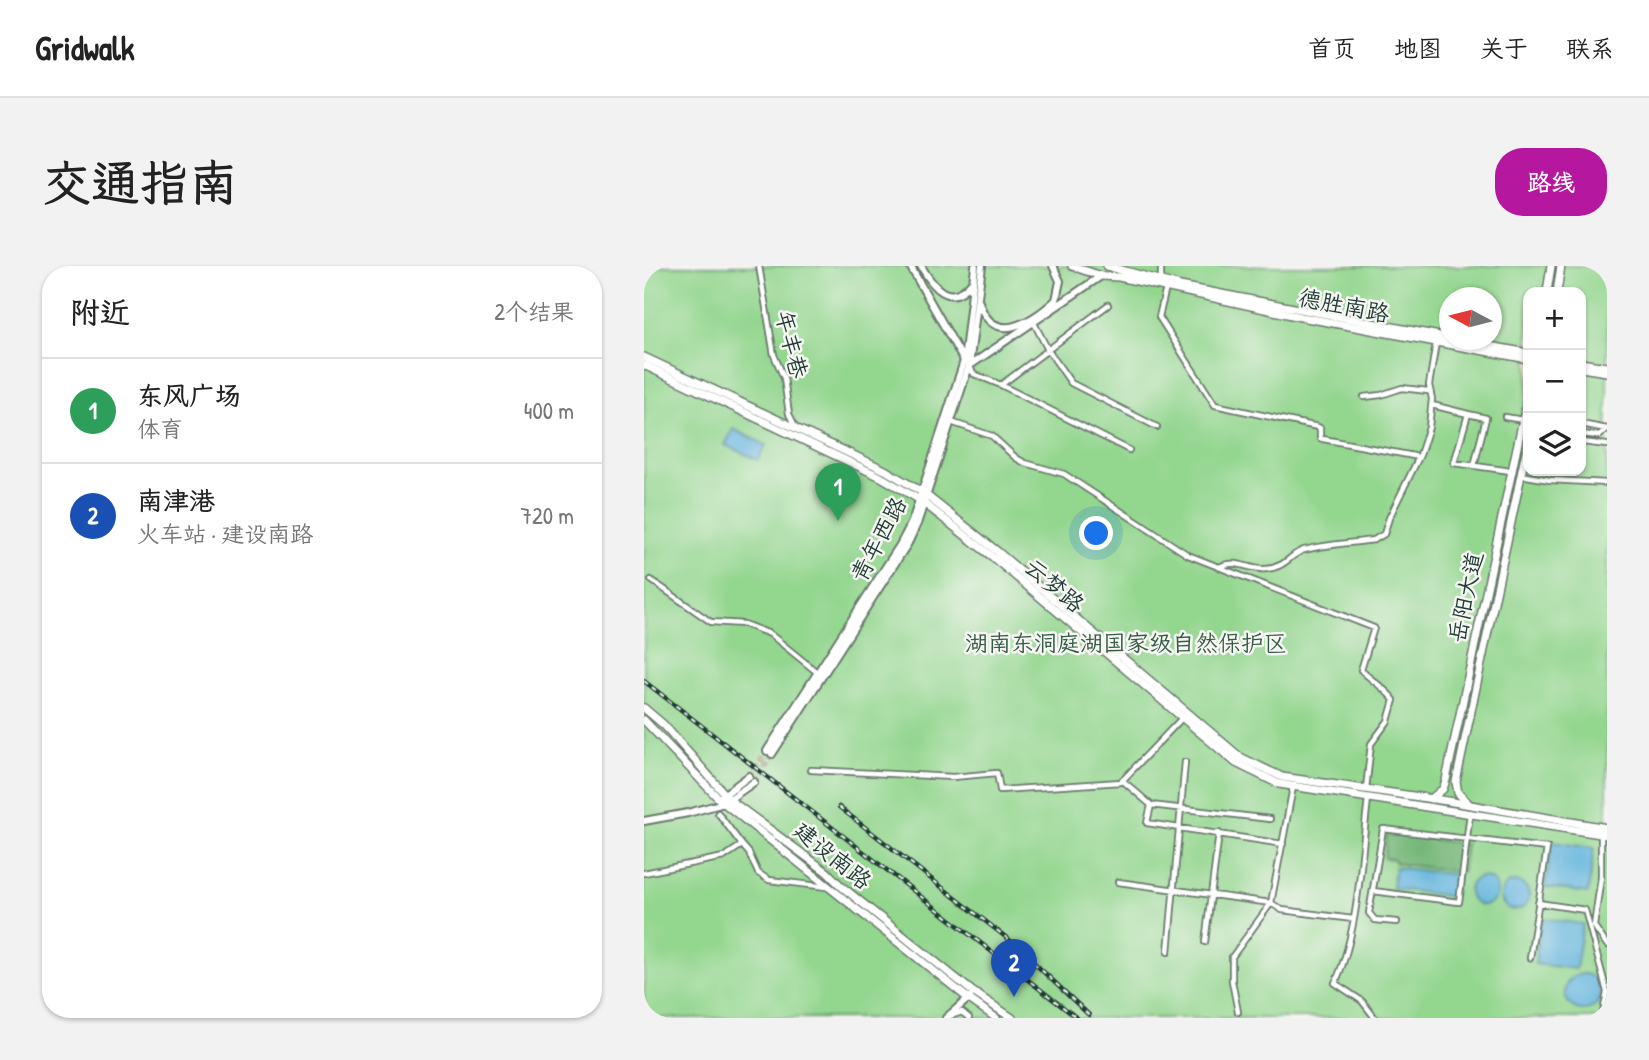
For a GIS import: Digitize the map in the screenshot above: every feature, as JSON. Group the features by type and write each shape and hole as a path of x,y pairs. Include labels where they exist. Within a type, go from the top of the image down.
{"main road":[{"path":"910,266 967,364 1034,323 1101,276"},
{"path":"921,266 934,287 945,294 956,294 965,290 973,281"},
{"name":"青年西路","path":"975,266 967,364 924,498 901,545 770,753 908,543 924,498 951,422 967,364 982,266"},
{"path":"978,299 983,313 994,324 1010,328 1019,326 1056,300 1060,281 1053,266"},
{"name":"德胜南路","path":"1072,266 1101,276 1119,277 1301,317 1523,358"},
{"name":"德胜南路","path":"1107,266 1160,281 1301,311 1439,336"},
{"path":"1549,287 1551,266"},
{"path":"1558,287 1561,266"},
{"path":"1502,348 1523,352"},
{"path":"644,357 885,470 998,552 1240,757 1282,777 1366,794 1469,804 1605,832"},
{"name":"云梦路","path":"644,365 924,498 1236,763 1279,785 1366,794 1470,813 1605,832"},
{"path":"1586,366 1607,370"},
{"name":"岳阳大道","path":"1431,799 1443,789 1446,780 1523,420"},
{"name":"岳阳大道","path":"1469,804 1458,793 1456,782 1523,466"},
{"name":"建设南路","path":"644,708 664,725 725,799 827,872 996,1018"},
{"name":"建设南路","path":"644,720 725,799 831,888 971,996 1012,1018"},
{"path":"644,821 688,813 725,799 752,779"},
{"path":"946,1018 971,996"}],"street":[{"name":"年丰巷","path":"759,266 772,342 784,378 789,414 796,428"},
{"path":"1160,281 1161,266"},
{"path":"1166,288 1159,317 1215,405 1318,427 1321,431 1320,438 1323,439 1419,457"},
{"path":"1001,385 1108,305"},
{"path":"1034,323 1048,351 1071,383 1157,427"},
{"path":"1219,568 1234,562 1263,570 1269,569 1287,562 1305,550 1380,537 1384,534 1419,457 1429,427 1432,394 1429,391 1436,342"},
{"path":"967,364 974,374 1129,450"},
{"path":"1364,397 1402,388 1429,391"},
{"path":"1432,405 1486,418 1474,466"},
{"path":"1432,405 1491,416"},
{"path":"1468,414 1454,463 1511,471"},
{"path":"1505,417 1523,420"},
{"path":"951,422 992,436 1025,463 1064,474 1180,551 1374,628 1361,670 1371,680 1383,686 1394,700 1388,721 1371,744 1353,919 1346,960 1335,983 1362,1002 1375,1018"},
{"path":"1586,425 1607,428"},
{"path":"1607,428 1599,436 1583,433 1582,442 1607,445"},
{"path":"1521,475 1550,480 1607,483"},
{"path":"651,580 711,622 744,624 770,634 818,673"},
{"path":"811,770 953,777 997,773 1000,790 1121,782 1182,718"},
{"path":"1168,952 1185,762"},
{"path":"1122,780 1151,805 1270,819"},
{"path":"1238,1012 1232,981 1232,957 1271,903 1293,787"},
{"path":"1151,805 1147,823 1283,844"},
{"path":"718,813 750,853 758,873 769,880 831,888"},
{"path":"1373,891 1459,902 1469,839 1470,813"},
{"path":"1396,922 1375,920 1369,913 1384,829 1546,848 1530,958"},
{"path":"1605,832 1594,926 1607,945"},
{"path":"1205,942 1219,833"},
{"path":"644,873 724,856 742,845"},
{"path":"1118,882 1271,903 1282,910 1353,919"},
{"path":"1538,903 1585,910 1606,992 1602,1018"},
{"path":"946,1018 962,1012 969,1018"}],"green space":[{"name":"湖南东洞庭湖国家级自然保护区","path":"644,266 1607,266 1607,1018 644,1018"},
{"path":"1387,833 1466,844 1462,872 1396,863 1394,859 1384,858"}],"water":[{"path":"733,429 766,445 758,460 725,445"},
{"path":"1552,842 1594,848 1588,893 1545,887"},
{"path":"1395,867 1458,875 1454,897 1392,888"},
{"path":"1483,877 1493,881 1497,891 1493,901 1483,905 1473,901 1469,891 1473,881"},
{"path":"1515,882 1525,886 1529,896 1525,906 1515,910 1505,906 1501,896 1505,886"},
{"path":"1541,918 1583,924 1576,969 1535,964"},
{"path":"1583,974 1596,979 1601,992 1596,1005 1583,1010 1570,1005 1565,992 1570,979"}],"tunnel":[{"path":"749,776 767,751"},
{"path":"754,782 772,754"}],"railway":[{"path":"644,681 1077,1018"},
{"path":"839,807 1012,942 1089,1015"}],"place":[{"name":"东风广场","path":"838,521"},
{"name":"南津港","path":"1014,997"}]}
